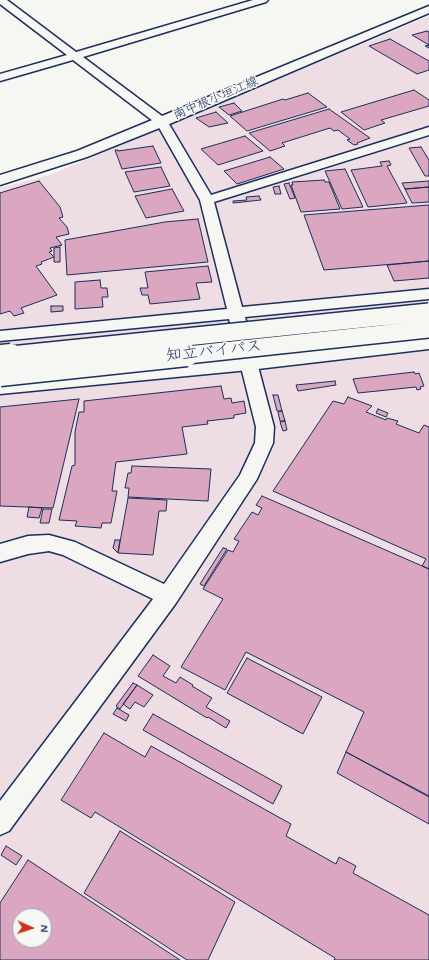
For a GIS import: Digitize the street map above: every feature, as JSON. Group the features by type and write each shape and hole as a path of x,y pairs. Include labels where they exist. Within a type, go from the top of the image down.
{"main road":[{"name":"南中根小垣江線","path":"0,180 82,154 162,122 429,9"},
{"name":"知立バイパス","path":"0,356 429,312"},
{"name":"知立バイパス","path":"0,375 429,330"},
{"path":"0,387 248,363 429,343"}],"street":[{"path":"0,822 168,596 248,479 264,443 265,427 207,200 162,122 1,0"},
{"path":"0,78 263,0"},
{"path":"207,200 429,131"},
{"path":"0,336 429,294"},
{"path":"0,554 28,545 49,543 68,548 168,596"}],"shaded area":[{"path":"429,16 429,960 0,960 0,188 50,175"}],"building":[{"path":"427,31 429,32 429,45 412,35"},
{"path":"390,39 429,61 429,70 417,74 369,46"},
{"path":"414,90 429,100 429,106 381,120 385,123 364,130 341,112"},
{"path":"308,93 327,107 247,131 230,116 283,99 285,100"},
{"path":"234,103 242,111 229,115 219,107"},
{"path":"329,109 370,138 354,145 347,140 350,139 338,130 334,131 330,128 282,143 285,146 270,151 249,133"},
{"path":"216,112 228,123 209,127 196,118"},
{"path":"245,136 263,151 218,165 201,149"},
{"path":"153,146 161,163 122,169 115,150 118,151"},
{"path":"421,147 429,160 429,176 425,176 409,148"},
{"path":"270,157 284,169 237,184 224,171"},
{"path":"389,161 391,165 387,166 407,203 368,207 351,170 382,166 380,162"},
{"path":"161,167 170,186 134,192 125,172"},
{"path":"345,169 363,207 342,209 325,171"},
{"path":"324,180 325,182 329,182 340,209 301,212 291,185 293,185 292,182"},
{"path":"39,181 60,207 63,217 59,218 67,227 69,234 56,237 62,245 50,248 52,251 49,252 54,257 41,262 42,264 36,266 57,295 21,308 24,313 14,316 10,311 0,314 0,193"},
{"path":"429,181 429,187 405,189 402,183"},
{"path":"289,183 295,198 290,199 284,184"},
{"path":"279,186 281,194 275,194 273,187"},
{"path":"429,187 429,202 412,203 405,189"},
{"path":"172,189 184,211 146,218 135,196"},
{"path":"259,196 261,200 233,203 233,201 247,200 246,197"},
{"path":"429,205 429,261 324,270 304,215"},
{"path":"198,219 208,262 67,275 65,240 165,222"},
{"path":"60,247 60,262 54,262 54,248"},
{"path":"429,261 429,278 394,281 387,265"},
{"path":"208,266 212,282 196,283 200,299 150,304 148,295 142,295 140,288 148,288 145,272"},
{"path":"100,280 101,288 107,288 108,297 102,297 103,307 75,309 75,282"},
{"path":"51,306 63,306 63,311 51,312"},
{"path":"414,372 415,374 419,373 424,386 420,387 421,389 417,390 416,387 358,393 353,379"},
{"path":"335,381 336,385 298,391 296,385"},
{"path":"221,386 224,399 231,398 232,403 244,401 246,413 234,415 234,418 207,421 208,424 182,427 187,454 116,462 112,491 117,491 111,523 102,523 101,528 75,526 77,521 59,520 72,466 75,465 75,432 79,412 84,412 84,401"},
{"path":"273,395 278,395 282,411 277,411"},
{"path":"348,397 372,406 366,412 386,420 387,418 398,421 396,424 419,433 424,425 429,427 429,569 422,566 426,559 273,491 333,401 344,404"},
{"path":"79,399 53,508 0,506 0,407"},
{"path":"378,409 388,413 386,417 376,413"},
{"path":"282,411 285,421 280,421 278,412"},
{"path":"285,421 287,430 283,431 280,422"},
{"path":"132,466 211,469 208,501 128,497 129,488 125,488 128,473 131,473"},
{"path":"262,496 429,569 429,796 346,752 364,712 246,652 225,690 181,667 223,599 203,589 228,550 233,552 239,541 234,539 252,512 258,515 262,508 256,505"},
{"path":"128,498 167,500 166,511 159,511 153,555 118,553"},
{"path":"29,507 42,508 39,518 27,517"},
{"path":"43,509 52,509 49,523 40,523"},
{"path":"115,540 120,540 118,553 113,548"},
{"path":"223,548 227,549 204,586 200,584"},
{"path":"153,655 170,666 163,676 176,683 180,677 212,698 206,707 230,721 226,728 138,676"},
{"path":"247,658 322,697 303,734 227,693"},
{"path":"133,683 137,685 120,709 116,706"},
{"path":"137,685 153,695 144,707 135,702 130,709 123,704"},
{"path":"117,708 129,715 126,721 113,714"},
{"path":"153,714 282,786 273,804 143,730"},
{"path":"104,733 145,757 151,746 291,824 286,836 336,864 339,857 356,866 353,873 429,915 429,960 334,960 335,958 95,812 91,818 61,800"},
{"path":"346,752 429,797 429,824 337,773"},
{"path":"120,831 235,902 208,960 187,960 84,893"},
{"path":"6,846 22,856 16,865 1,855"},
{"path":"28,860 180,960 0,960 0,903"}]}
